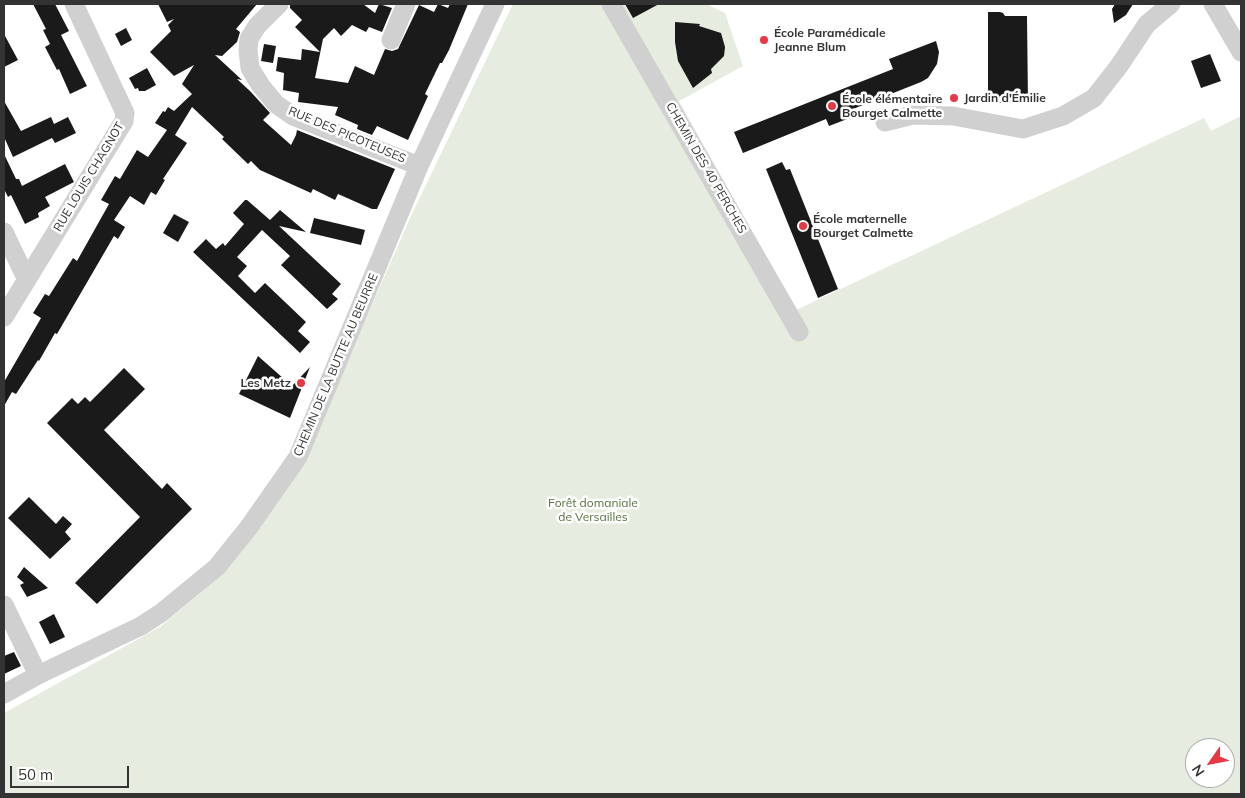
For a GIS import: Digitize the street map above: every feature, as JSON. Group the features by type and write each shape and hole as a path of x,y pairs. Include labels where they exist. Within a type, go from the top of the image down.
{"street":[{"name":"RUE LOUIS CHAGNOT","path":"4,317 124,121 126,113 74,4"},
{"name":"RUE DES PICOTEUSES","path":"278,4 257,26 249,39 248,50 250,68 261,86 276,104 293,116 419,166"},
{"path":"391,40 406,4"},
{"name":"CHEMIN DE LA BUTTE AU BEURRE","path":"4,694 38,675 141,626 161,613 217,567 249,527 298,457 419,166 495,4"},
{"name":"CHEMIN DES 40 PERCHES","path":"611,4 799,332"},
{"path":"885,122 913,115 954,116 1024,129 1063,116 1094,98 1119,66 1147,24 1171,4"},
{"path":"1213,4 1241,52"},
{"path":"4,232 27,280"},
{"path":"4,605 38,675"}],"green space":[{"name":"Forêt domaniale de Versailles","path":"513,4 706,4 725,13 743,66 679,101 796,310 1204,118 1211,131 1241,116 1241,794 4,794 4,713 160,627 216,580 303,461 411,216"}],"building":[{"path":"33,4 55,4 69,31 61,35 87,86 70,94 59,69 57,70 45,47 50,44 43,30 46,29"},
{"path":"158,4 257,4 236,29 240,32 237,42 222,56 215,55 242,80 237,79 270,113 263,120 291,145 297,130 395,169 377,209 372,209 338,194 335,200 313,189 311,193 260,170 251,161 248,164 222,139 224,137 192,107 175,135 187,143 163,179 165,180 156,195 151,192 144,205 130,196 114,220 125,227 118,239 114,236 57,334 55,333 39,361 16,394 12,392 4,406 4,382 41,318 33,313 45,294 49,296 73,258 77,261 109,204 101,200 115,176 120,179 137,150 148,157 167,130 155,123 163,111 165,112 168,107 174,111 192,94 182,84 194,65 174,76 150,52 171,31 168,25 174,19 167,22"},
{"path":"290,4 363,4 375,13 379,4 392,8 382,32 369,27 366,32 352,25 341,36 334,28 323,39 315,78 348,83 355,66 374,75 385,49 392,51 398,49 419,5 434,12 438,4 448,8 450,4 468,4 449,50 442,63 440,63 425,94 428,96 408,140 377,126 372,135 357,129 358,125 335,115 338,107 298,102 299,93 283,90 284,73 276,71 278,57 301,60 302,49 320,52 295,27 302,20 290,8"},
{"path":"625,4 659,4 633,18"},
{"path":"1115,4 1133,4 1126,15 1114,23 1112,9"},
{"path":"988,12 1000,12 1005,16 1027,16 1028,103 988,103"},
{"path":"675,22 700,24 699,26 721,33 725,47 724,56 711,69 712,73 693,88 678,61 675,42"},
{"path":"126,28 132,40 121,46 115,34"},
{"path":"4,34 18,60 4,67"},
{"path":"936,41 939,52 937,64 928,78 853,109 855,116 829,126 826,119 743,153 734,132 893,69 889,59"},
{"path":"264,44 276,46 273,63 261,61"},
{"path":"1210,54 1221,81 1201,88 1191,61"},
{"path":"147,68 156,85 145,91 139,91 138,88 135,89 129,78"},
{"path":"4,101 21,131 51,117 54,124 68,117 76,133 55,143 52,138 13,157 4,137"},
{"path":"4,154 16,179 19,179 22,186 65,164 74,182 45,197 50,206 38,213 39,217 25,224 11,195 8,197 4,189"},
{"path":"782,162 786,170 790,169 838,289 818,298 766,169"},
{"path":"245,200 270,220 280,210 306,232 279,226 341,284 332,294 338,299 327,309 281,265 290,256 262,230 237,257 247,266 238,276 255,293 265,283 306,322 298,331 310,342 300,353 193,252 206,239 216,249 223,243 225,246 244,224 233,213"},
{"path":"174,214 189,222 178,242 163,233"},
{"path":"314,218 365,230 361,245 310,233"},
{"path":"258,356 292,386 310,367 290,418 239,394"},
{"path":"124,368 145,389 104,430 162,489 167,483 192,509 97,604 75,583 140,517 47,423 72,398 78,404 85,397 90,402"},
{"path":"29,497 56,524 63,516 72,524 65,532 71,539 50,559 8,518"},
{"path":"24,567 48,588 27,597 20,585 24,583 17,577"},
{"path":"54,614 65,637 50,644 39,622"},
{"path":"14,652 21,666 4,674 4,656"}],"place":[{"name":"École Paramédicale Jeanne Blum","path":"764,40"},
{"name":"Jardin d'Émilie","path":"954,98"},
{"name":"École élémentaire Bourget Calmette","path":"832,106"},
{"name":"École maternelle Bourget Calmette","path":"803,226"},
{"name":"Les Metz","path":"301,383"}]}
